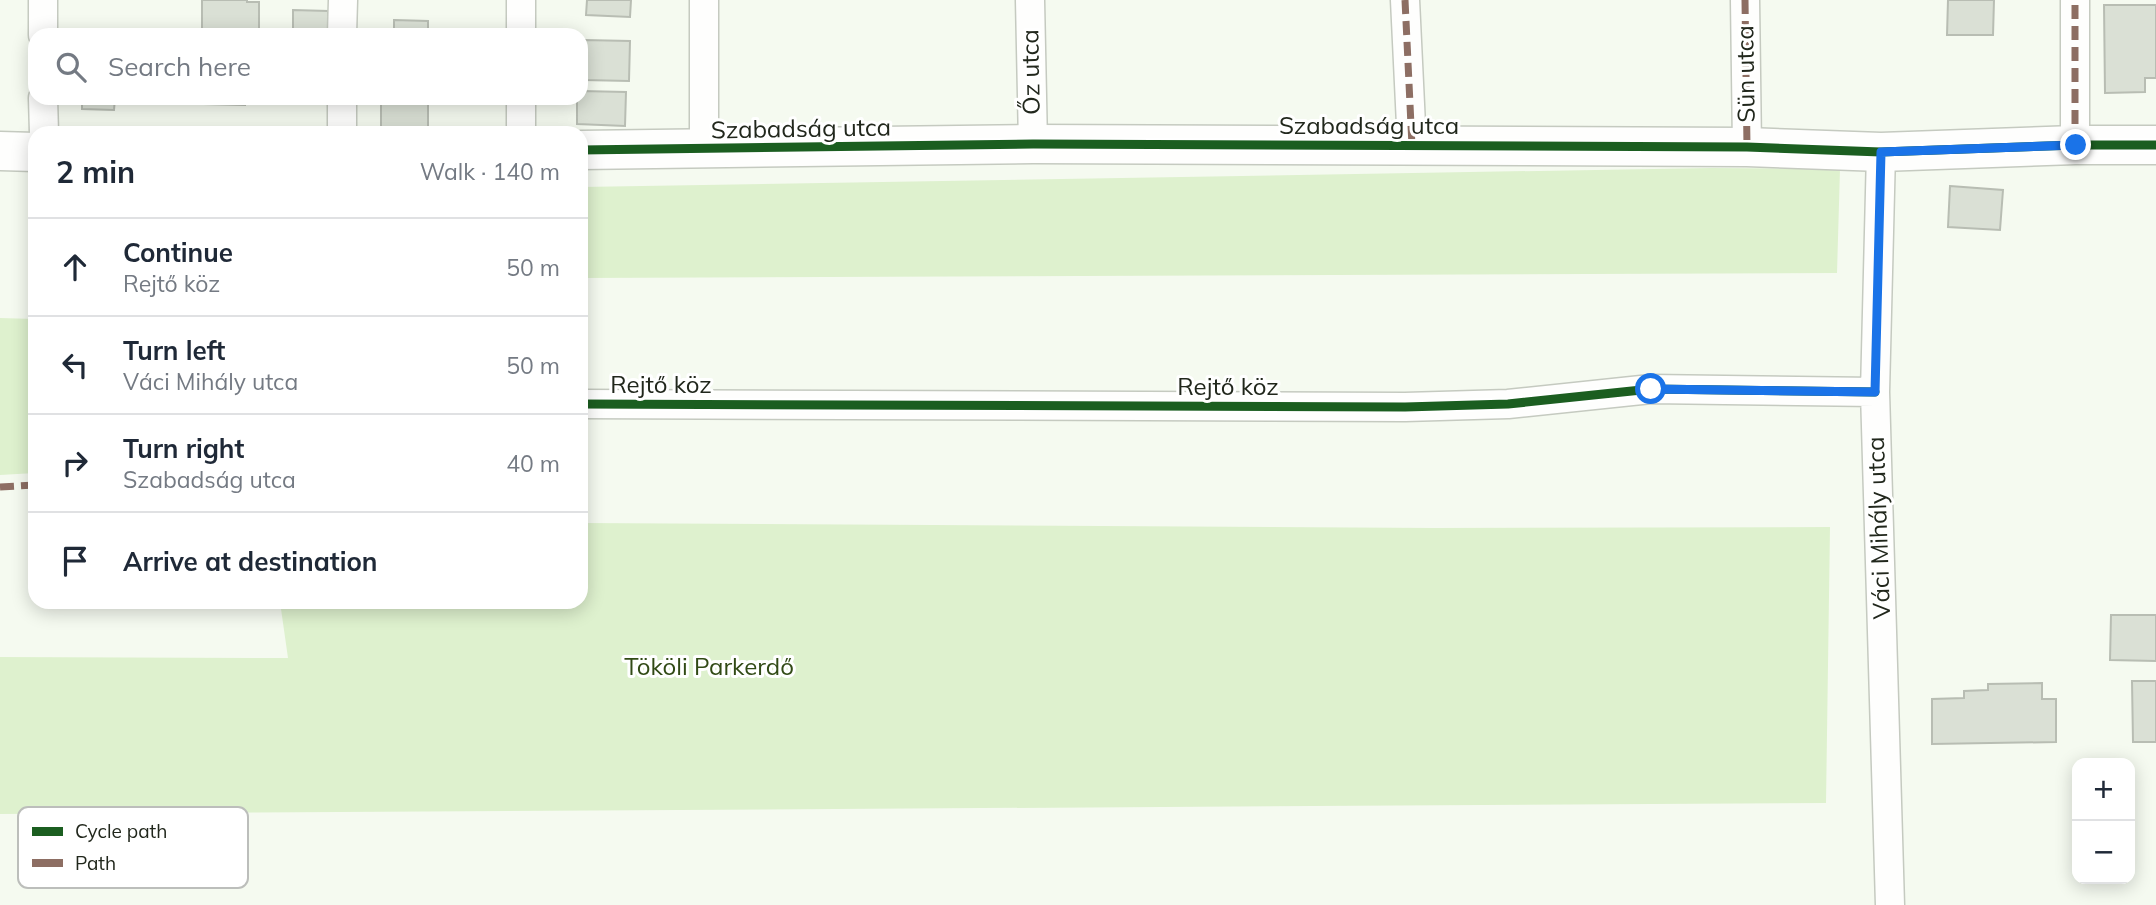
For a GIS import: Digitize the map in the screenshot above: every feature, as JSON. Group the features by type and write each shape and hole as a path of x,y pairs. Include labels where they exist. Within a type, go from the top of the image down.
{"street":[{"path":"43,0 43,28"},
{"path":"342,0 342,28"},
{"path":"515,0 515,28"},
{"path":"521,0 521,28"},
{"path":"704,0 704,150"},
{"name":"Őz utca","path":"1030,0 1032,144"},
{"path":"1405,0 1412,146"},
{"name":"Sün utca","path":"1745,0 1747,147"},
{"path":"2076,0 2076,145"},
{"path":"43,105 44,126"},
{"path":"342,105 342,126"},
{"path":"514,126 515,105"},
{"path":"521,105 521,126"},
{"name":"Szabadság utca","path":"588,150 1032,144 1747,147 1881,152 2156,145"},
{"path":"0,151 28,152"},
{"name":"Váci Mihály utca","path":"1881,152 1875,392 1890,905"},
{"name":"Rejtő köz","path":"588,404 1405,407 1508,404 1651,389 1875,392"}],"green space":[{"path":"1711,168 1840,169 1837,273 588,278 588,187"},
{"path":"0,318 28,319 28,473 0,475"},
{"name":"Tököli Parkerdő","path":"588,523 1434,528 1830,527 1826,803 248,813 248,807 18,807 18,814 0,814 0,657 288,658 281,609 588,609"}],"building":[{"path":"202,0 259,2 259,28 202,28"},
{"path":"587,0 631,0 630,17 586,15"},
{"path":"1948,0 1994,0 1993,35 1947,35"},
{"path":"2104,5 2156,5 2156,78 2145,78 2145,92 2105,93"},
{"path":"293,10 328,11 328,28 293,28"},
{"path":"394,20 428,21 428,28 394,28"},
{"path":"588,40 630,41 629,81 588,80"},
{"path":"588,91 626,92 625,126 577,124 577,105 588,105"},
{"path":"82,105 114,105 114,110 82,109"},
{"path":"381,105 428,105 428,126 381,126"},
{"path":"1950,186 2003,190 2000,230 1948,227"},
{"path":"2111,615 2156,615 2156,661 2110,660"},
{"path":"2132,681 2156,681 2156,742 2133,742"},
{"path":"2042,683 2042,699 2056,699 2056,742 1932,744 1932,699 1964,698 1964,691 1988,690 1988,684"}],"marked path":[{"path":"1405,0 1412,146"},
{"path":"1745,0 1747,147"},
{"path":"2075,0 2075,145"},
{"path":"0,487 28,485"}],"cycle path":[{"path":"588,150 1033,144 1747,147 1881,152 2156,145"},
{"path":"588,404 1405,407 1508,404 1651,389 1875,392"}],"route":[{"path":"1651,389 1875,392 1881,152 2076,145"}]}
